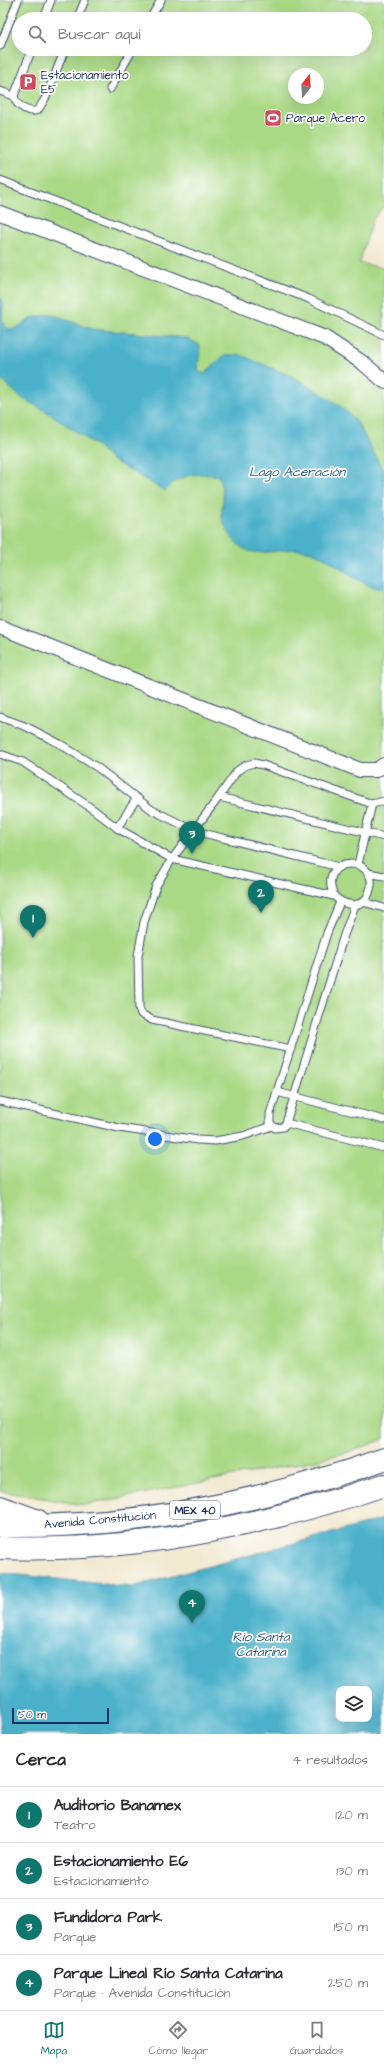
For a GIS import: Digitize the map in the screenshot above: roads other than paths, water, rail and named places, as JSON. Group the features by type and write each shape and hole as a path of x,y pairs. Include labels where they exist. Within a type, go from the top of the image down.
{"highway":[{"name":"Avenida Constitución","path":"0,1526 50,1525 136,1519 221,1505 305,1485 384,1459"},
{"name":"Avenida Constitución","path":"0,1548 95,1545 184,1535 272,1518 384,1485"},
{"path":"0,1507 50,1525"}],"street":[{"path":"0,213 325,338 362,363 384,381"},
{"path":"0,628 360,770 376,770 384,765"}],"lane":[{"path":"13,12 18,0"},
{"path":"47,12 51,0"},
{"path":"80,12 85,0"},
{"path":"154,12 161,0"},
{"path":"0,46 12,15"},
{"path":"29,56 14,96 17,104 33,111 38,110 46,97 62,56"},
{"path":"110,89 129,56"},
{"path":"0,92 14,96"},
{"path":"0,180 308,299 384,335"},
{"path":"0,717 27,726 60,744 98,768 152,810 195,831 339,867"},
{"path":"0,754 23,762 94,810 117,828 172,860 334,896"},
{"path":"291,1049 152,1020 141,1014 139,1008 138,956 144,922 156,886 172,860 219,798 236,771 246,765 254,763 273,768 372,804 384,800"},
{"path":"117,828 137,798"},
{"path":"219,798 384,837"},
{"path":"358,864 372,804"},
{"path":"368,872 372,880 371,888 368,896 363,902 355,905 347,905 340,902 330,889 330,881 333,873 339,867 346,864 358,864 368,872 384,876"},
{"path":"272,1126 269,1119 277,1092 327,933 340,902"},
{"path":"363,902 384,908"},
{"path":"0,1101 119,1128 198,1140 215,1141 243,1136 272,1126 280,1128 286,1123 355,905"},
{"path":"277,1092 384,1120"},
{"path":"286,1123 384,1148"}],"water":[{"name":"Lago Aceración","path":"0,298 3,302 2,321 8,329 16,328 32,318 51,314 92,329 187,338 200,345 198,371 204,374 224,356 239,354 295,378 338,404 357,422 384,472 384,589 366,584 326,558 317,554 302,550 252,552 241,547 231,536 222,518 221,513 223,494 219,476 202,474 184,477 174,482 165,491 112,460 97,446 49,413 22,398 0,379"},
{"name":"Río Santa Catarina","path":"384,1519 384,1734 0,1734 0,1573 132,1587"}],"place":[{"name":"Estacionamiento E5","path":"28,82"},
{"name":"Parque Acero","path":"273,118"},
{"name":"Fundidora Park","path":"192,854"},
{"name":"Estacionamiento E6","path":"261,913"},
{"name":"Auditorio Banamex","path":"33,938"},
{"name":"Parque Lineal Río Santa Catarina","path":"192,1623"}]}
